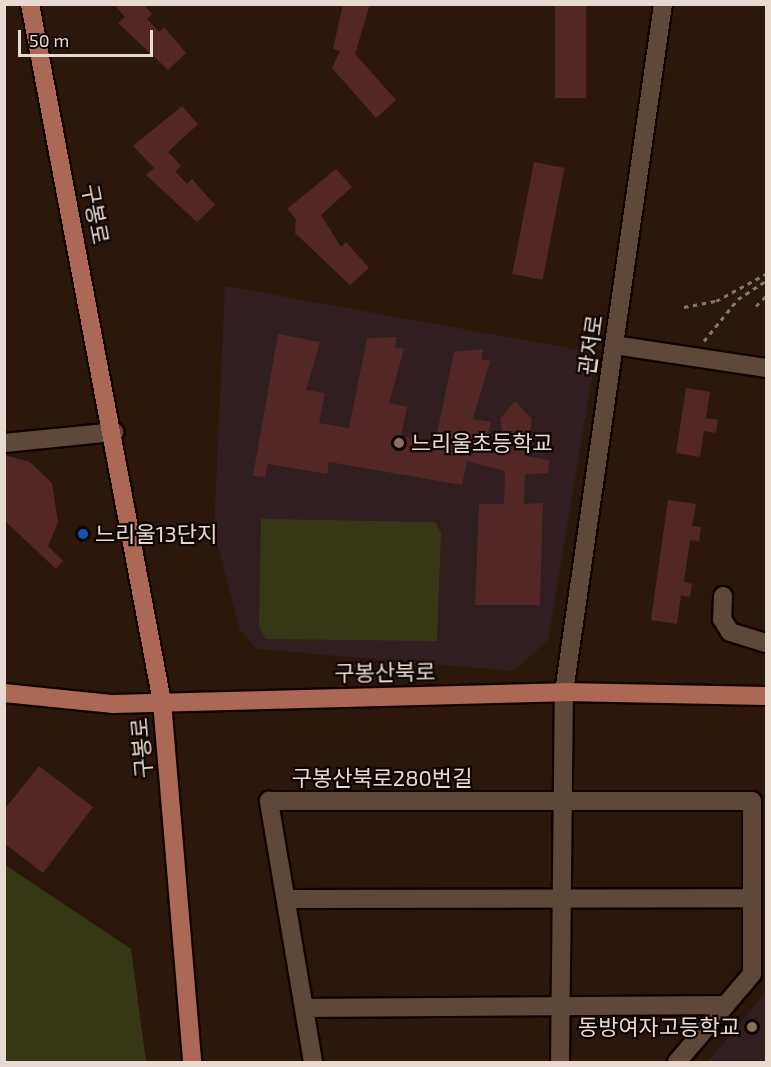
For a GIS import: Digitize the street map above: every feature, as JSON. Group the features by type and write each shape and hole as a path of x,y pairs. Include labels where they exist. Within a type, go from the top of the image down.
{"main road":[{"name":"구봉로","path":"30,4 114,432 162,702 192,1062"},
{"name":"구봉산북로","path":"4,693 162,702 564,692 766,696"}],"street":[{"name":"관저로","path":"564,692 663,4"},
{"path":"614,345 766,368"},
{"path":"4,443 114,432"},
{"path":"723,596 722,619 730,632 766,643"},
{"path":"560,1062 559,802 564,692"},
{"name":"구봉산북로280번길","path":"314,1062 308,1008 269,801 752,801 752,974 677,1062"},
{"path":"286,899 752,898"},
{"path":"308,1008 726,1005"}],"path":[{"path":"684,307 716,301 766,274"},
{"path":"702,345 738,299 766,281"},
{"path":"756,306 766,296"}],"shaded area":[{"name":"느리울초등학교","path":"225,286 596,353 548,640 514,671 257,649 240,630 214,532"},
{"name":"동방여자고등학교","path":"766,992 766,1062 708,1062"}],"green space":[{"path":"261,519 435,522 441,533 437,641 266,639 259,626"},
{"path":"5,865 131,949 146,1062 5,1062"}],"building":[{"path":"114,4 143,4 152,14 147,19 159,32 164,27 186,53 168,70 118,23 125,17"},
{"path":"343,4 370,4 355,54 396,100 376,118 332,68 340,51 333,49"},
{"path":"555,4 586,4 586,98 555,98"},
{"path":"182,106 198,124 168,152 181,166 175,171 187,184 192,179 215,205 197,222 146,175 154,168 133,146"},
{"path":"534,162 564,168 543,280 512,274"},
{"path":"336,169 352,187 321,215 341,247 346,242 369,268 350,285 295,233 296,219 287,209"},
{"path":"278,334 320,342 306,390 325,393 319,423 349,428 367,338 397,337 395,347 404,349 389,403 407,407 401,436 435,443 454,352 483,349 481,359 490,361 473,419 491,422 485,451 500,454 500,448 506,449 500,419 515,401 532,419 526,456 549,460 548,473 525,474 524,504 543,503 540,605 475,605 479,504 504,504 505,471 467,461 462,485 329,462 327,474 268,464 265,477 253,476"},
{"path":"686,388 710,392 706,418 718,420 716,433 704,431 700,457 676,453"},
{"path":"4,455 30,462 52,483 58,522 48,546 63,561 56,569 4,520"},
{"path":"668,500 696,504 692,526 701,527 699,541 690,540 684,582 692,584 690,597 681,595 677,624 651,620"},
{"path":"39,766 93,807 43,873 4,843 4,810"}],"place":[{"name":"느리울초등학교","path":"399,443"},
{"name":"느리울13단지","path":"83,534"},
{"name":"동방여자고등학교","path":"752,1027"}]}
